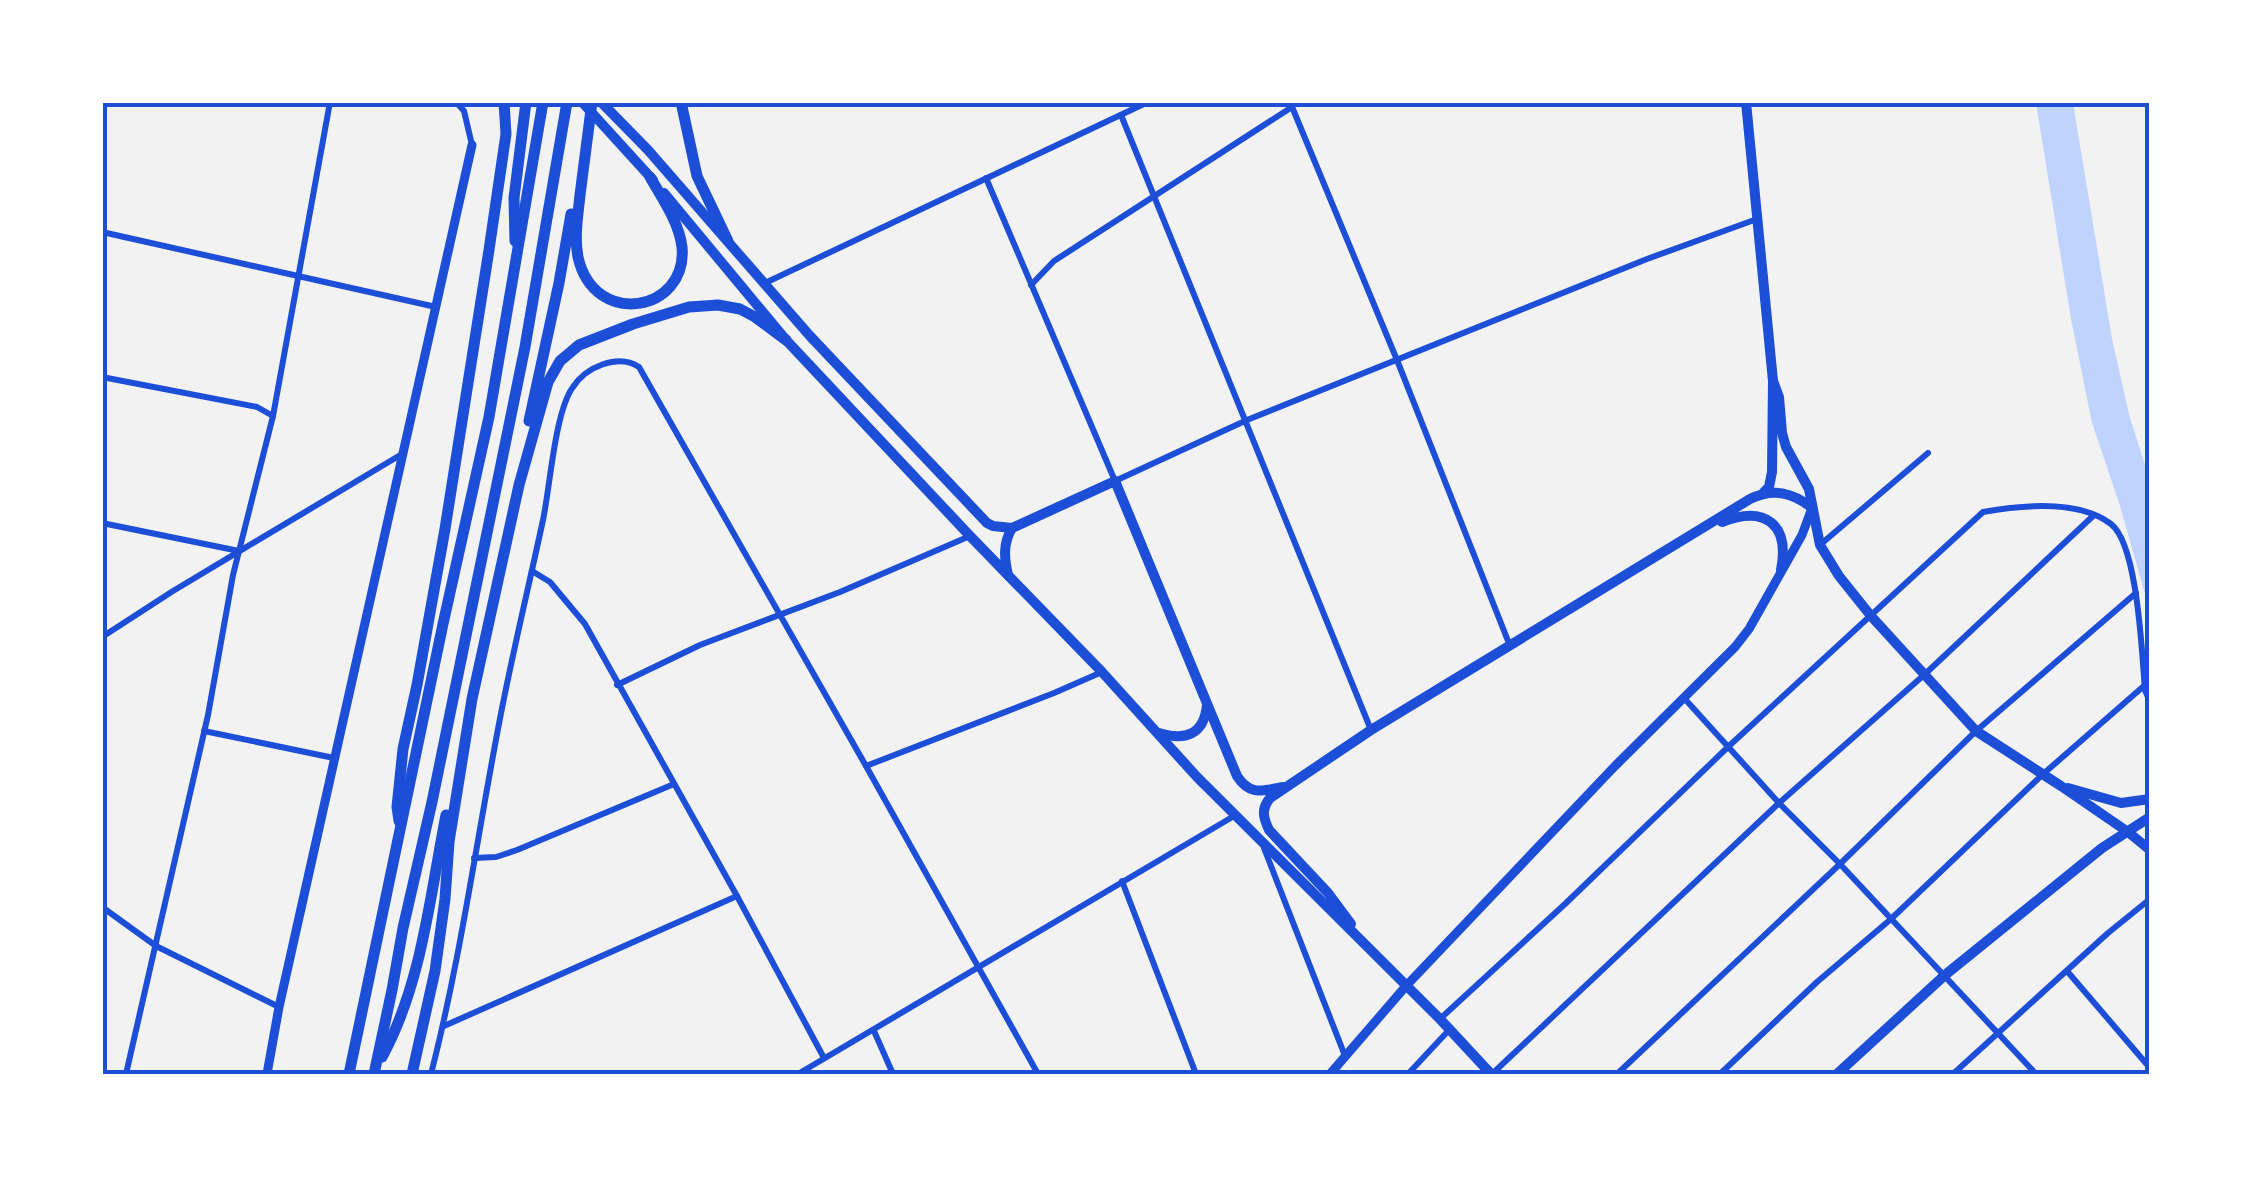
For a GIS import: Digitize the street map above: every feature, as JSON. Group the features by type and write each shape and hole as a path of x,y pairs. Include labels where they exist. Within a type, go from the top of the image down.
{"highway":[{"path":"400,830 397,807 403,749 444,529 489,250 506,134 504,102"},
{"path":"515,270 514,198 526,102"},
{"path":"349,1074 488,417 543,102"},
{"path":"375,1072 525,347 568,102"},
{"path":"592,102 576,236 580,264 595,290 624,304 656,298 670,286 682,260 677,228 650,177"},
{"path":"681,102 697,176 728,241"},
{"path":"412,1074 435,971 462,757 584,160"},
{"path":"518,485 548,382 560,361 579,345 703,304 740,309 786,340"},
{"path":"375,1072 400,1022 413,976 454,775 462,757"}],"main road":[{"path":"582,102 786,340 1234,816 1491,1074"},
{"path":"601,102 648,150 810,336 987,523 1012,528 1115,480 1241,782 1254,790 1282,787"},
{"path":"1361,940 1328,894 1269,830 1263,810 1270,798 1371,730 1769,486 1773,382 1746,102"},
{"path":"1773,382 1786,447 1806,482 1820,545 1871,616 1976,730 2150,850"},
{"path":"1764,492 1781,492 1812,508"},
{"path":"1698,531 1744,515 1760,516 1772,522 1783,540 1781,570"},
{"path":"1008,576 1004,550 1012,528"},
{"path":"1158,732 1175,737 1195,732 1205,718 1207,703"},
{"path":"2061,786 2121,803 2149,799"},
{"path":"1838,1074 1944,975 2102,848 2150,817"}],"street":[{"path":"126,1074 273,416 330,102"},
{"path":"267,1074 472,145 464,111 456,102"},
{"path":"764,283 1148,102"},
{"path":"1032,285 1054,261 1291,105 1510,646"},
{"path":"1121,115 1371,730"},
{"path":"986,178 1115,480 1247,420 1647,259 1757,220"},
{"path":"102,232 436,306"},
{"path":"431,1074 548,498 562,408 573,386 588,371 629,360 639,366 1038,1074"},
{"path":"102,377 257,407 273,416"},
{"path":"1820,545 1928,453"},
{"path":"102,637 403,454"},
{"path":"1440,1019 1983,512 2071,506 2114,526 2124,544 2136,592 2150,702"},
{"path":"1330,1074 1406,986 1615,766 1722,662 1749,630 1802,536 1812,508"},
{"path":"1491,1074 2093,516"},
{"path":"102,523 240,551"},
{"path":"618,684 700,645 970,536"},
{"path":"532,572 550,582 586,624 824,1058"},
{"path":"1617,1074 1976,730 2136,592"},
{"path":"866,766 1102,672"},
{"path":"1720,1074 2042,775 2145,685"},
{"path":"1684,698 2036,1074"},
{"path":"204,731 334,758"},
{"path":"474,858 496,857 516,850 674,784"},
{"path":"2149,799 2150,791"},
{"path":"798,1074 1234,816"},
{"path":"1264,846 1346,1057"},
{"path":"1122,881 1196,1074"},
{"path":"443,1026 737,896"},
{"path":"1953,1074 2150,900"},
{"path":"102,907 156,946 279,1007"},
{"path":"2067,971 2150,1068"},
{"path":"1408,1074 1449,1030"},
{"path":"874,1031 893,1074"}],"water":[{"path":"2036,103 2073,103 2112,339 2130,418 2149,477 2149,608 2092,423"}]}
